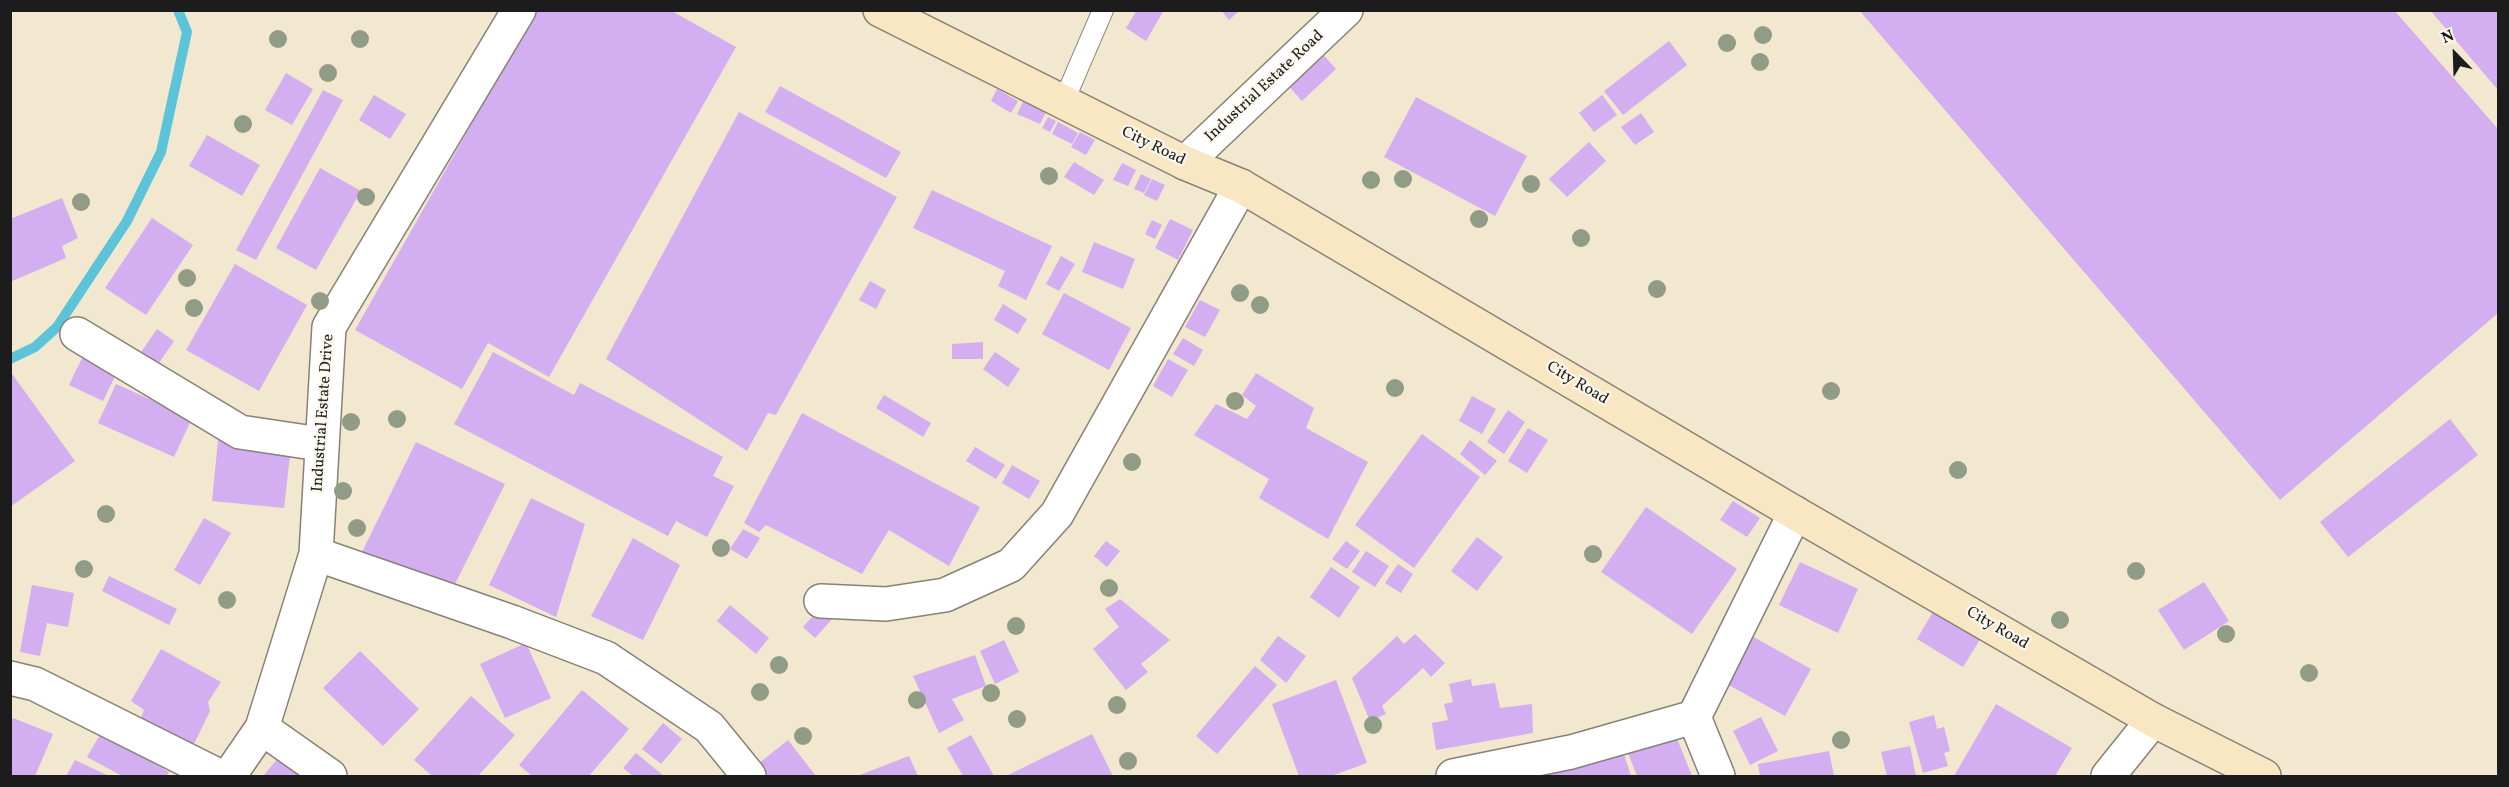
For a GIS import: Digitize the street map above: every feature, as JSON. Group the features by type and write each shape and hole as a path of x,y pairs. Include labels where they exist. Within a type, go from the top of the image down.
{"main road":[{"name":"City Road","path":"880,10 1185,163 1240,186 2153,720 2264,777"}],"street":[{"name":"Industrial Estate Drive","path":"228,777 262,728 316,554 320,444 329,327 519,10"},
{"name":"Industrial Estate Road","path":"1185,163 1346,10"},
{"path":"821,601 886,604 945,595 1011,566 1057,514 1240,186"},
{"path":"77,334 240,432 320,444"},
{"path":"1454,777 1571,752 1694,717 1796,513"},
{"path":"316,554 512,622 606,658 709,727 749,777"},
{"path":"10,678 35,684 219,777"},
{"path":"1694,717 1718,777"},
{"path":"2108,777 2153,720"},
{"path":"262,728 330,777"}],"lane":[{"path":"1064,103 1104,10"}],"building":[{"path":"536,10 670,10 736,47 549,377 488,343 462,389 355,330"},
{"path":"1137,10 1164,10 1146,41 1126,28"},
{"path":"1221,10 1240,10 1229,20"},
{"path":"1859,10 2394,10 2498,129 2498,313 2280,500"},
{"path":"2430,10 2498,10 2498,90"},
{"path":"1669,41 1687,65 1623,115 1604,91"},
{"path":"1319,50 1336,69 1302,101 1284,81"},
{"path":"286,73 313,89 292,125 265,110"},
{"path":"780,86 901,152 886,178 765,112"},
{"path":"997,89 1018,101 1011,113 991,101"},
{"path":"323,90 343,100 256,260 236,250"},
{"path":"374,95 406,114 390,139 359,120"},
{"path":"1602,95 1617,115 1594,132 1579,113"},
{"path":"1416,97 1527,156 1495,216 1384,157"},
{"path":"1024,100 1047,110 1040,124 1017,114"},
{"path":"739,112 897,197 776,415 768,413 747,451 606,359"},
{"path":"1641,113 1654,132 1635,145 1621,127"},
{"path":"1048,117 1056,121 1050,132 1042,128"},
{"path":"1058,122 1078,133 1072,144 1052,134"},
{"path":"1080,132 1095,140 1086,155 1071,147"},
{"path":"207,135 260,165 242,196 189,166"},
{"path":"1589,142 1606,161 1567,197 1549,179"},
{"path":"1074,162 1104,180 1094,195 1064,177"},
{"path":"1122,163 1136,170 1128,186 1113,180"},
{"path":"320,168 361,191 316,270 276,248"},
{"path":"1141,174 1151,179 1144,193 1134,189"},
{"path":"1152,179 1165,185 1157,201 1144,195"},
{"path":"932,190 1052,246 1026,300 998,286 1005,271 913,228"},
{"path":"62,198 78,238 62,246 66,258 10,282 10,219"},
{"path":"152,218 193,245 146,315 105,288"},
{"path":"1170,219 1193,230 1178,260 1155,248"},
{"path":"1152,220 1162,225 1155,239 1145,234"},
{"path":"1094,242 1135,259 1123,289 1082,272"},
{"path":"1061,256 1075,264 1059,291 1046,284"},
{"path":"235,264 307,305 259,391 186,350"},
{"path":"870,281 886,290 876,309 859,300"},
{"path":"1064,293 1131,328 1109,370 1042,334"},
{"path":"1200,300 1220,310 1205,337 1185,327"},
{"path":"1003,304 1027,319 1018,334 994,320"},
{"path":"157,329 174,341 156,367 139,355"},
{"path":"1183,338 1203,350 1194,366 1173,354"},
{"path":"983,342 983,359 952,359 952,344"},
{"path":"85,352 119,368 103,401 69,385"},
{"path":"493,352 574,395 580,383 723,457 713,476 734,486 707,537 676,521 668,536 454,424"},
{"path":"995,352 1020,369 1008,387 983,369"},
{"path":"1168,359 1188,370 1172,397 1153,386"},
{"path":"10,371 75,461 10,507"},
{"path":"1256,373 1314,408 1306,428 1368,462 1328,539 1259,498 1269,479 1194,435 1216,404 1247,419 1256,406 1242,395"},
{"path":"116,384 192,418 174,457 98,423"},
{"path":"884,395 931,423 923,437 876,408"},
{"path":"1472,396 1496,409 1482,434 1459,421"},
{"path":"1508,410 1525,422 1504,454 1487,442"},
{"path":"802,413 980,507 949,566 889,530 862,574 766,525 759,532 744,523"},
{"path":"2450,419 2478,455 2348,557 2320,522"},
{"path":"1528,428 1548,440 1527,473 1508,461"},
{"path":"1422,434 1480,477 1414,568 1355,525"},
{"path":"218,440 291,447 284,508 212,501"},
{"path":"1470,440 1497,461 1485,475 1460,454"},
{"path":"416,442 505,484 450,594 362,552"},
{"path":"975,447 1005,465 996,479 966,461"},
{"path":"1012,465 1040,481 1029,499 1002,483"},
{"path":"531,498 585,524 556,617 489,585"},
{"path":"1733,501 1760,518 1747,537 1720,520"},
{"path":"1646,507 1737,569 1692,634 1601,572"},
{"path":"204,518 231,533 200,585 174,570"},
{"path":"743,529 760,538 747,559 730,549"},
{"path":"1477,537 1503,557 1477,591 1451,571"},
{"path":"633,538 680,565 643,640 591,616"},
{"path":"1106,541 1120,551 1107,567 1094,556"},
{"path":"1346,541 1360,551 1347,569 1332,559"},
{"path":"1366,551 1389,566 1375,587 1352,572"},
{"path":"1800,562 1858,589 1838,633 1779,605"},
{"path":"1398,564 1413,574 1401,593 1385,583"},
{"path":"1331,567 1360,587 1339,618 1310,597"},
{"path":"109,576 177,609 169,625 102,591"},
{"path":"2204,582 2229,621 2184,650 2158,610"},
{"path":"32,585 74,593 68,627 47,623 40,656 20,652"},
{"path":"1120,599 1170,640 1141,664 1148,672 1126,690 1093,649 1119,627 1105,609"},
{"path":"730,605 769,638 756,654 717,621"},
{"path":"822,606 834,617 815,638 803,627"},
{"path":"1934,610 1981,638 1963,667 1917,639"},
{"path":"1415,634 1445,663 1431,677 1423,668 1382,706 1386,714 1370,721 1352,678 1397,636 1404,644"},
{"path":"1750,635 1811,669 1785,716 1723,682"},
{"path":"1278,636 1306,656 1286,683 1260,660"},
{"path":"1004,640 1019,672 995,684 980,651"},
{"path":"526,643 551,698 505,718 480,664"},
{"path":"161,649 221,682 208,702 210,711 194,744 141,718 144,710 131,701"},
{"path":"360,651 419,709 383,746 323,688"},
{"path":"975,655 986,686 952,699 964,720 939,733 913,676"},
{"path":"1255,666 1277,685 1217,754 1196,736"},
{"path":"1471,679 1472,686 1495,683 1500,708 1532,704 1533,733 1436,750 1432,723 1448,720 1444,704 1453,702 1449,684"},
{"path":"1336,680 1367,763 1331,776 1299,776 1272,704"},
{"path":"582,690 629,729 589,776 532,776 519,765"},
{"path":"471,696 515,735 478,776 432,776 414,760"},
{"path":"1996,704 2072,748 2055,776 1954,776"},
{"path":"1934,715 1937,729 1944,727 1950,751 1944,753 1948,766 1923,773 1909,722"},
{"path":"1761,717 1778,751 1750,765 1733,731"},
{"path":"13,718 53,734 35,776 10,776 10,723"},
{"path":"1670,721 1692,776 1637,776 1623,740"},
{"path":"663,723 682,739 661,764 642,749"},
{"path":"101,733 169,772 167,776 122,776 87,757"},
{"path":"1092,734 1113,776 1006,776"},
{"path":"971,735 994,776 963,776 947,748"},
{"path":"1619,739 1631,776 1502,776"},
{"path":"788,740 816,776 752,776 748,772"},
{"path":"1910,746 1916,776 1887,776 1881,752"},
{"path":"285,750 315,776 263,776"},
{"path":"1829,751 1834,776 1760,776 1758,764"},
{"path":"636,753 664,776 633,776 623,768"},
{"path":"909,756 918,776 857,776"},
{"path":"75,760 109,776 66,776"}],"waterway":[{"path":"10,359 35,347 57,327 127,221 161,152 187,32 178,10"}]}
